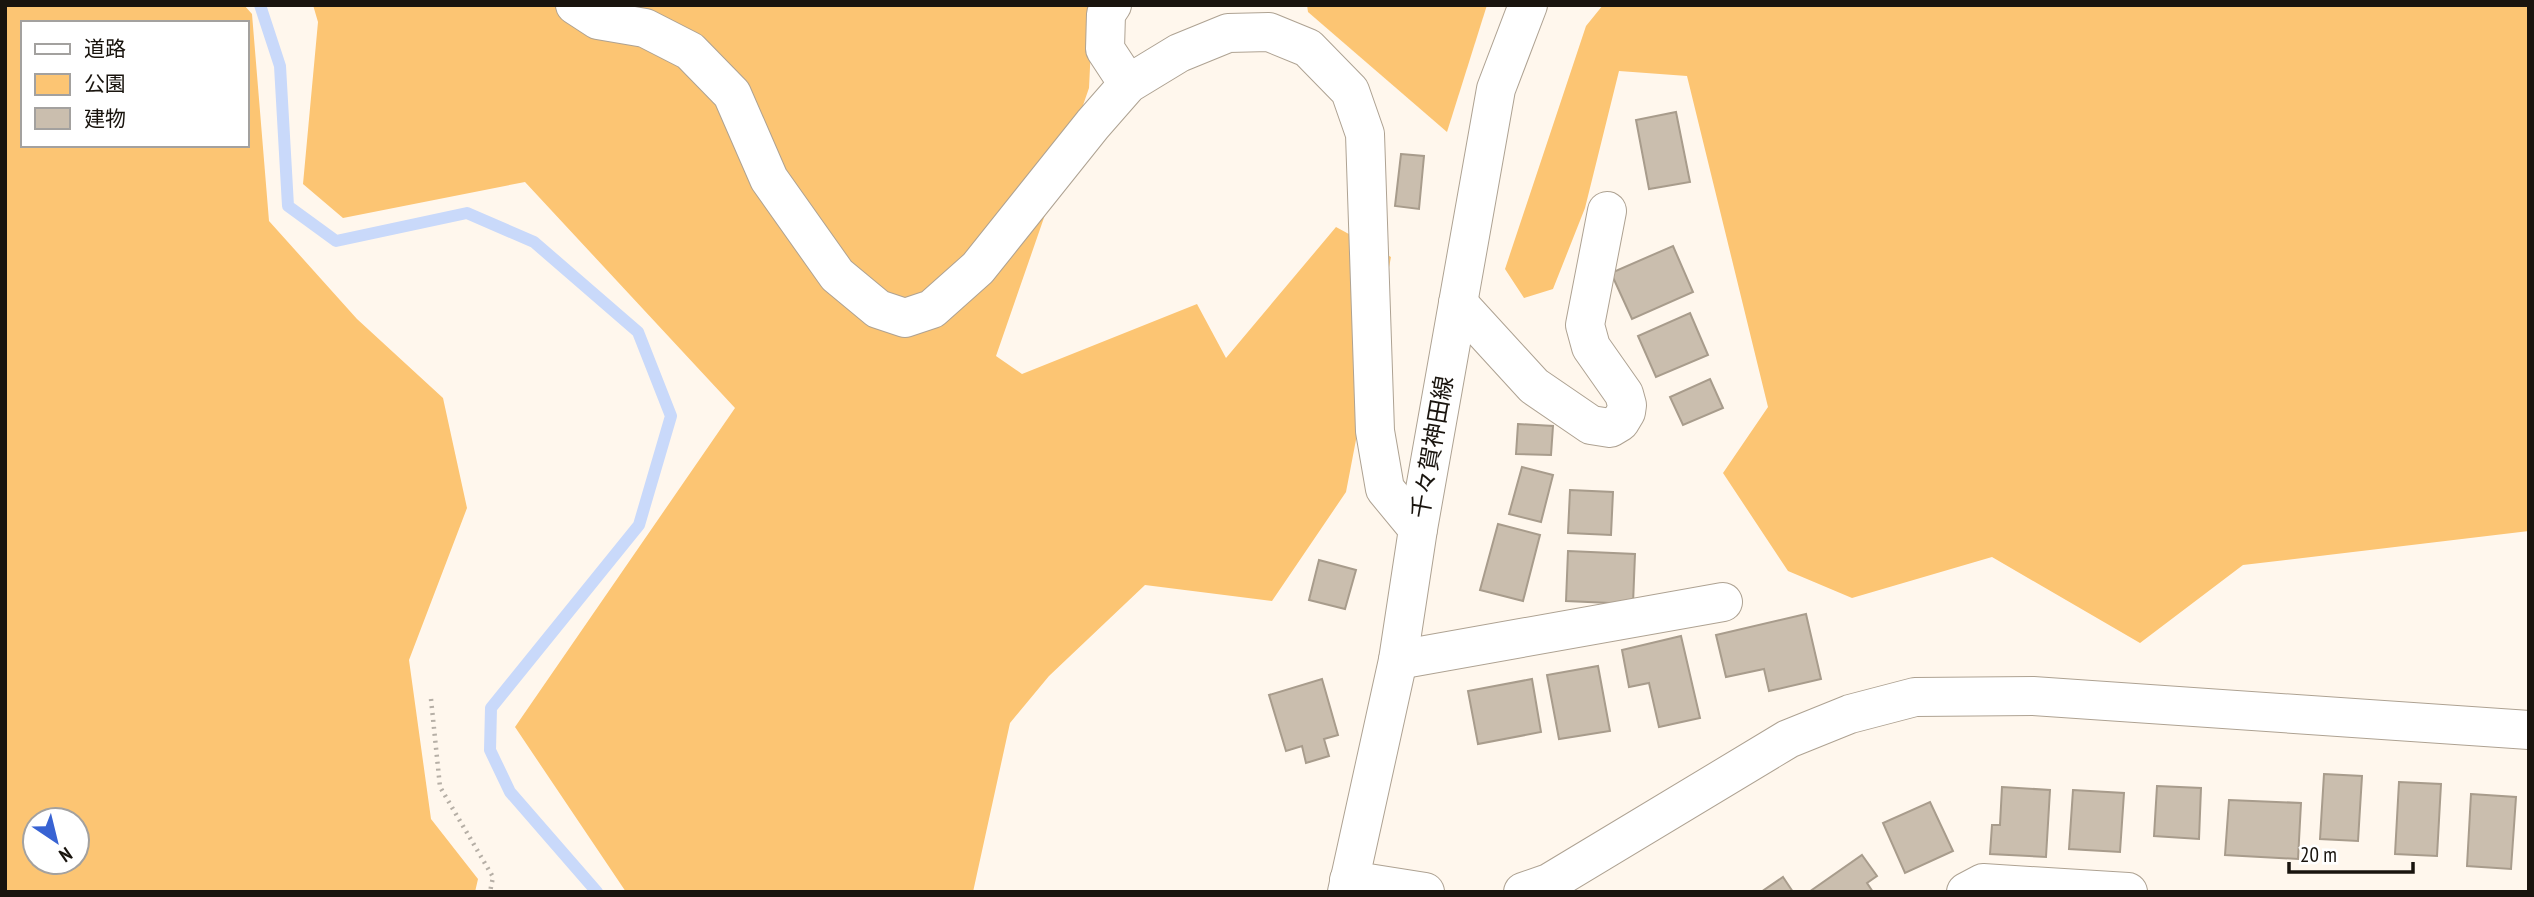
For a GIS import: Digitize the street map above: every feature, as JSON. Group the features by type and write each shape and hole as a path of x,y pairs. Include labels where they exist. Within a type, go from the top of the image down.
{"street":[{"path":"575,5 598,20 645,28 690,51 732,94 769,179 837,275 878,309 905,318 932,309 978,268 1128,83 1180,53 1228,33 1269,32 1307,48 1350,91 1365,134 1375,431 1385,489 1418,529"},
{"path":"1112,5 1106,14 1105,48 1128,83"},
{"name":"千々賀神田線","path":"1348,886 1398,660 1418,529 1496,89 1528,5"},
{"path":"1458,303 1534,386 1591,425 1610,428 1620,422 1627,405 1623,394 1591,347 1585,325 1607,211"},
{"path":"1398,660 1723,602"},
{"path":"1523,892 1549,883 1788,739 1850,714 1915,697 2032,695 2529,730"},
{"path":"1966,892 1983,883 2128,892"},
{"path":"1348,886 1425,892"}],"path":[{"path":"431,699 440,787 493,877 490,892"}],"green space":[{"path":"5,5 244,5 252,14 269,221 357,319 443,398 467,508 409,660 431,819 478,879 475,892 5,892"},
{"path":"313,5 1093,5 1089,88 996,356 1022,374 1197,304 1226,358 1336,227 1391,257 1346,492 1272,601 1145,585 1049,676 1010,723 973,892 626,892 515,727 735,408 525,182 343,218 303,184 318,22"},
{"path":"1307,5 1487,5 1447,132 1308,12"},
{"path":"1603,5 2529,5 2529,531 2243,565 2140,643 1992,557 1852,598 1788,571 1723,473 1768,407 1687,76 1619,71 1585,208 1553,289 1524,298 1505,269 1586,26"}],"building":[{"path":"1676,112 1690,182 1649,189 1636,120"},
{"path":"1401,154 1424,156 1419,209 1395,206"},
{"path":"1673,246 1693,292 1632,319 1611,273"},
{"path":"1690,313 1708,355 1656,377 1638,336"},
{"path":"1710,379 1723,408 1683,425 1670,397"},
{"path":"1518,424 1553,426 1551,455 1516,454"},
{"path":"1522,467 1553,475 1541,522 1509,514"},
{"path":"1570,490 1613,492 1611,535 1568,533"},
{"path":"1498,524 1540,535 1523,601 1480,590"},
{"path":"1568,551 1635,554 1633,604 1566,601"},
{"path":"1319,560 1356,570 1345,609 1309,600"},
{"path":"1806,614 1821,679 1769,691 1764,669 1726,677 1716,635"},
{"path":"1681,636 1700,718 1659,727 1649,683 1629,687 1622,650"},
{"path":"1598,666 1610,731 1559,739 1547,675"},
{"path":"1322,679 1338,735 1324,739 1329,756 1306,763 1302,746 1286,751 1269,695"},
{"path":"1532,679 1541,732 1478,744 1468,691"},
{"path":"2324,774 2362,776 2358,841 2320,839"},
{"path":"2399,782 2441,784 2437,856 2395,854"},
{"path":"2157,786 2201,788 2199,839 2154,836"},
{"path":"2002,787 2050,790 2046,857 1990,854 1992,825 2000,825"},
{"path":"2073,790 2124,793 2120,852 2069,849"},
{"path":"2471,794 2516,797 2511,869 2467,866"},
{"path":"2229,800 2301,803 2298,859 2225,855"},
{"path":"1930,802 1953,851 1905,873 1883,823"},
{"path":"1862,855 1877,876 1867,883 1873,892 1809,892"},
{"path":"1783,877 1793,892 1761,892"}],"waterway":[{"path":"260,5 280,66 288,206 336,241 467,213 534,242 638,332 671,416 639,525 491,708 490,750 510,792 597,892"}]}
